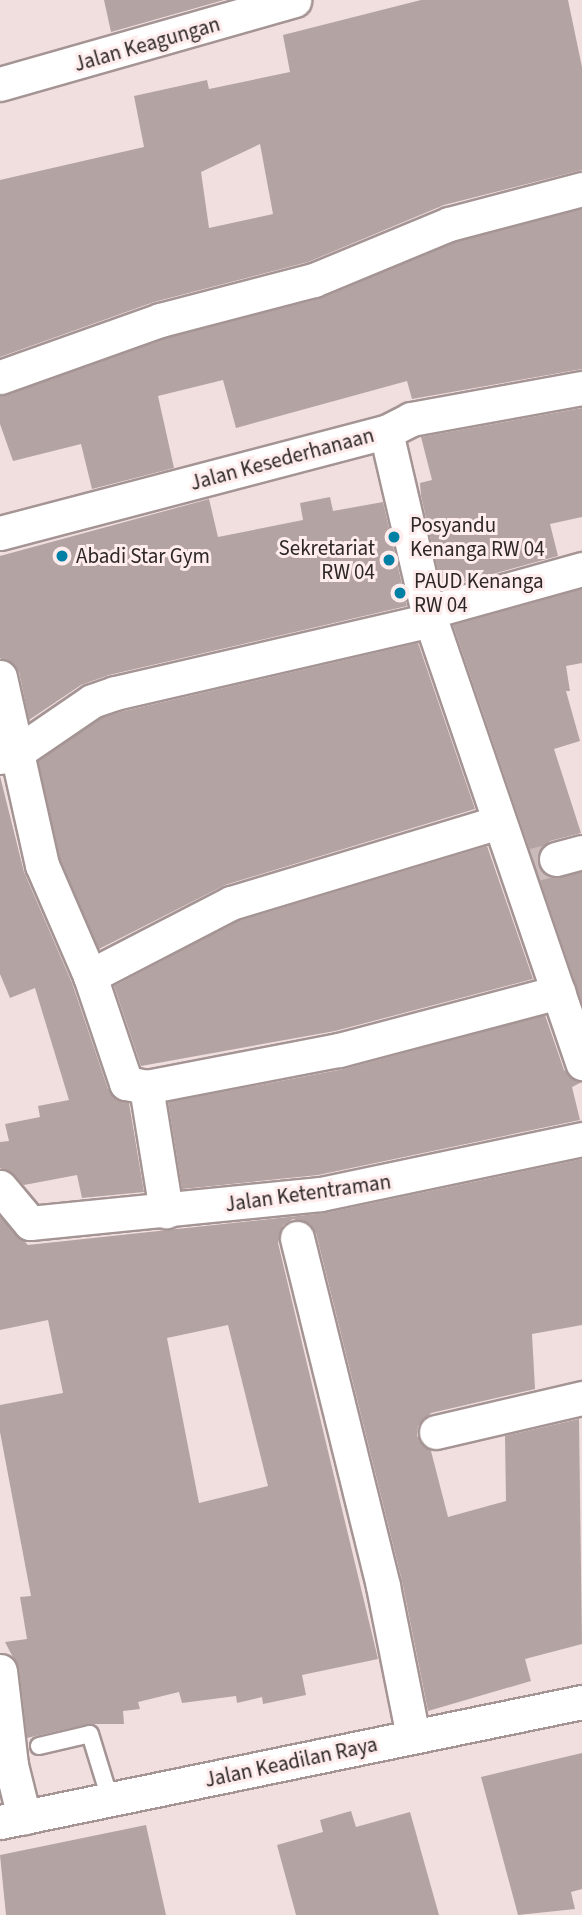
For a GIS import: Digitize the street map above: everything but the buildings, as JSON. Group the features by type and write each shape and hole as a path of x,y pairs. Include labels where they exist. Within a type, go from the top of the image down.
{"street":[{"name":"Jalan Keagungan","path":"0,84 294,0"},
{"path":"0,377 160,320 314,280 449,224 582,189"},
{"path":"386,432 411,419 582,388"},
{"name":"Jalan Kesederhanaan","path":"0,533 386,432 429,616 582,1063"},
{"path":"8,755 92,701 115,692 429,616 582,569"},
{"path":"0,677 8,755 42,865 90,976 126,1083 146,1087 339,1050 558,992"},
{"path":"90,976 231,902 499,822"},
{"path":"146,1087 166,1211"},
{"name":"Jalan Ketentraman","path":"0,1187 30,1223 321,1194 582,1139"},
{"path":"297,1238 383,1586 413,1736"},
{"path":"436,1432 582,1398"},
{"path":"0,1671 11,1765 12,1819"},
{"name":"Jalan Keadilan Raya","path":"12,1819 582,1702"}],"lane":[{"path":"39,1746 90,1734 110,1799"}],"tunnel":[{"path":"516,869 556,859"}],"place":[{"name":"Posyandu Kenanga RW 04","path":"394,537"},
{"name":"Abadi Star Gym","path":"62,556"},
{"name":"Sekretariat RW 04","path":"389,560"},
{"name":"PAUD Kenanga RW 04","path":"400,593"}]}
